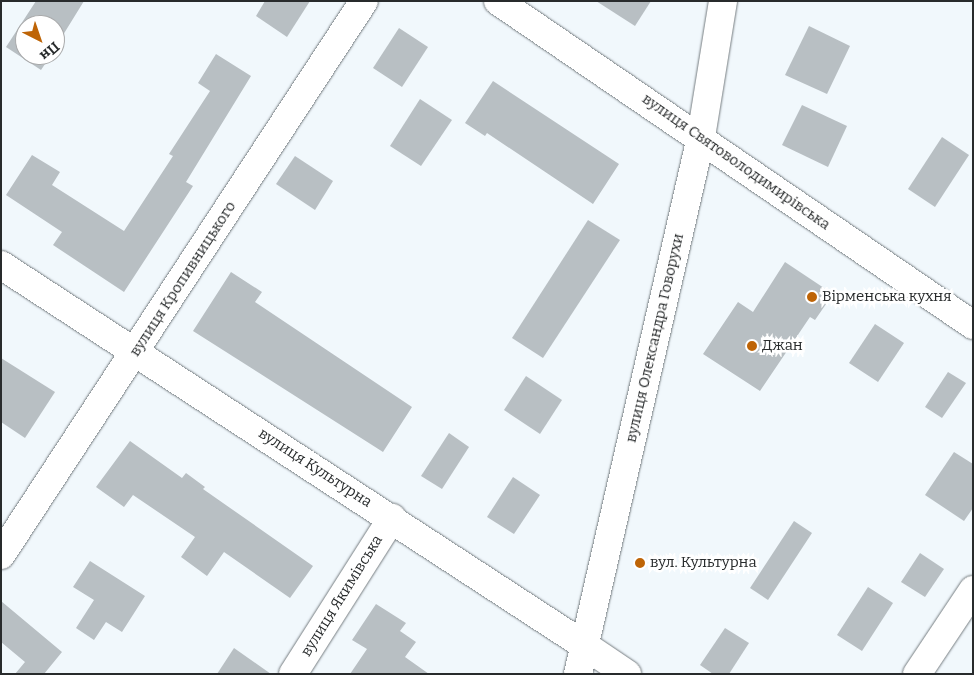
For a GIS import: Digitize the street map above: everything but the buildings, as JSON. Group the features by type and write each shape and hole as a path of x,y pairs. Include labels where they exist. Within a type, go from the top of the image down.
{"street":[{"name":"вулиця Кропивницького","path":"1,555 364,1"},
{"name":"вулиця Святоволодимирівська","path":"498,1 701,137 973,325"},
{"name":"вулиця Олександра Говорухи","path":"578,674 701,137 723,1"},
{"name":"вулиця Культурна","path":"1,265 392,518 627,674"},
{"name":"вулиця Якимівська","path":"293,674 392,518"},
{"path":"917,674 973,590"}],"place":[{"name":"Вірменська кухня","path":"812,297"},
{"name":"Джан","path":"752,346"},
{"name":"вул. Культурна","path":"640,563"}]}
